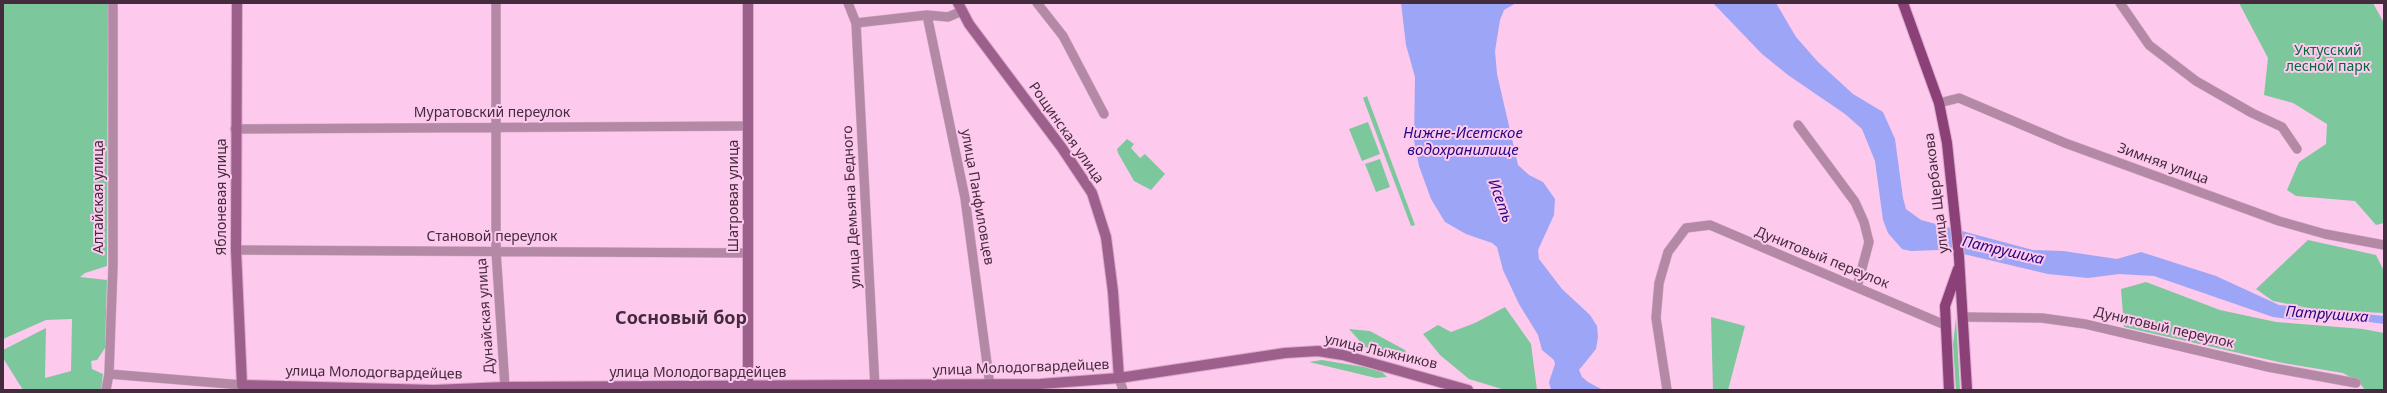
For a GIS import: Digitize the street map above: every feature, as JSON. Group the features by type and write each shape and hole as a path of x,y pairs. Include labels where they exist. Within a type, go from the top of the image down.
{"main road":[{"name":"улица Щербакова","path":"1903,3 1939,103 1954,194 1967,390"},
{"name":"улица Щербакова","path":"1949,390 1945,306 1959,261"}],"street":[{"name":"Алтайская улица","path":"106,390 109,374 113,266 113,3"},
{"name":"Яблоневая улица","path":"237,3 235,130 236,250 242,387"},
{"name":"Дунайская улица","path":"496,3 496,252 505,387"},
{"name":"Шатровая улица","path":"748,3 748,388"},
{"name":"улица Демьяна Бедного","path":"848,3 856,23 875,388"},
{"path":"1037,3 1063,36 1104,114"},
{"path":"2120,3 2149,45 2196,81 2252,113 2282,127 2297,149"},
{"path":"856,23 927,15 948,17 960,7"},
{"name":"Рощинская улица","path":"960,7 969,24 1080,173 1092,193 1106,236 1113,292 1119,378 1123,390"},
{"name":"улица Панфиловцев","path":"927,15 965,198 990,386"},
{"name":"Зимняя улица","path":"1939,103 1959,98 2065,143 2279,221 2324,234 2384,245"},
{"path":"1798,125 1855,202 1864,222 1869,242 1858,287"},
{"name":"Муратовский переулок","path":"235,130 748,126"},
{"name":"Дунитовый переулок","path":"1666,390 1656,318 1659,283 1668,252 1686,228 1710,225 1768,251 1858,287 1945,325"},
{"name":"Становой переулок","path":"236,250 748,253"},
{"name":"Дунитовый переулок","path":"1963,317 2042,318 2085,324 2268,367 2356,383"},
{"name":"улица Лыжников","path":"1285,353 1318,351 1343,355 1444,382 1468,390"},
{"name":"улица Молодогвардейцев","path":"109,374 242,387 434,390 505,387 976,388 1119,378 1285,353"}],"green space":[{"path":"3,3 108,3 107,266 85,273 80,277 107,280 105,348 97,360 91,361 92,369 103,374 101,390 23,390 3,358 3,350 46,328 45,378 71,371 72,319 46,320 3,339"},
{"name":"Уктусский лесной парк","path":"2239,3 2373,3 2384,23 2384,223 2376,225 2355,201 2296,196 2287,190 2299,162 2326,144 2327,124 2293,103 2264,95 2268,58"},
{"path":"1367,96 1415,225 1411,226 1363,98"},
{"path":"1368,122 1380,154 1362,161 1349,129"},
{"path":"1127,139 1134,144 1131,148 1140,158 1145,154 1165,174 1151,190 1134,181 1118,153 1117,149"},
{"path":"1380,159 1390,187 1376,192 1365,164"},
{"path":"2308,240 2376,255 2384,271 2384,313 2319,310 2273,301 2256,289"},
{"path":"2146,282 2220,310 2276,322 2363,329 2384,333 2384,390 2365,390 2359,382 2343,373 2283,363 2124,327 2121,289"},
{"path":"1505,307 1531,344 1537,390 1505,390 1469,379 1440,355 1423,334 1438,325 1451,332 1475,323"},
{"path":"1711,317 1745,326 1728,390 1713,390"},
{"path":"1956,317 1960,390 1956,390 1953,345"},
{"path":"1349,329 1370,331 1405,350 1410,361 1365,347"},
{"path":"1322,360 1364,367 1382,372 1387,377 1376,378 1309,362"}],"water":[{"name":"Нижне-Исетское водохранилище","path":"1401,3 1516,3 1504,10 1500,20 1495,51 1497,74 1518,165 1529,175 1543,182 1555,199 1554,215 1538,250 1539,259 1562,289 1590,315 1597,326 1598,337 1596,349 1579,370 1582,377 1588,382 1603,390 1551,390 1549,382 1555,364 1554,360 1542,350 1538,335 1519,304 1503,270 1497,247 1492,243 1466,234 1445,222 1431,199 1419,166 1414,140 1415,77 1406,45"},
{"name":"Патрушиха","path":"1713,3 1776,3 1796,37 1818,62 1853,94 1883,112 1895,139 1903,198 1906,209 1921,220 2033,250 2063,251 2117,259 2141,252 2216,276 2279,305 2384,316 2384,324 2347,319 2297,320 2273,317 2154,276 2119,274 2088,278 2048,274 1955,252 1939,250 1911,251 1902,249 1888,233 1883,220 1875,161 1862,129 1845,114 1788,75 1762,54"}],"district":[{"name":"Сосновый бор","path":"681,319"}],"water label":[{"name":"Исеть","path":"1500,201"}]}
